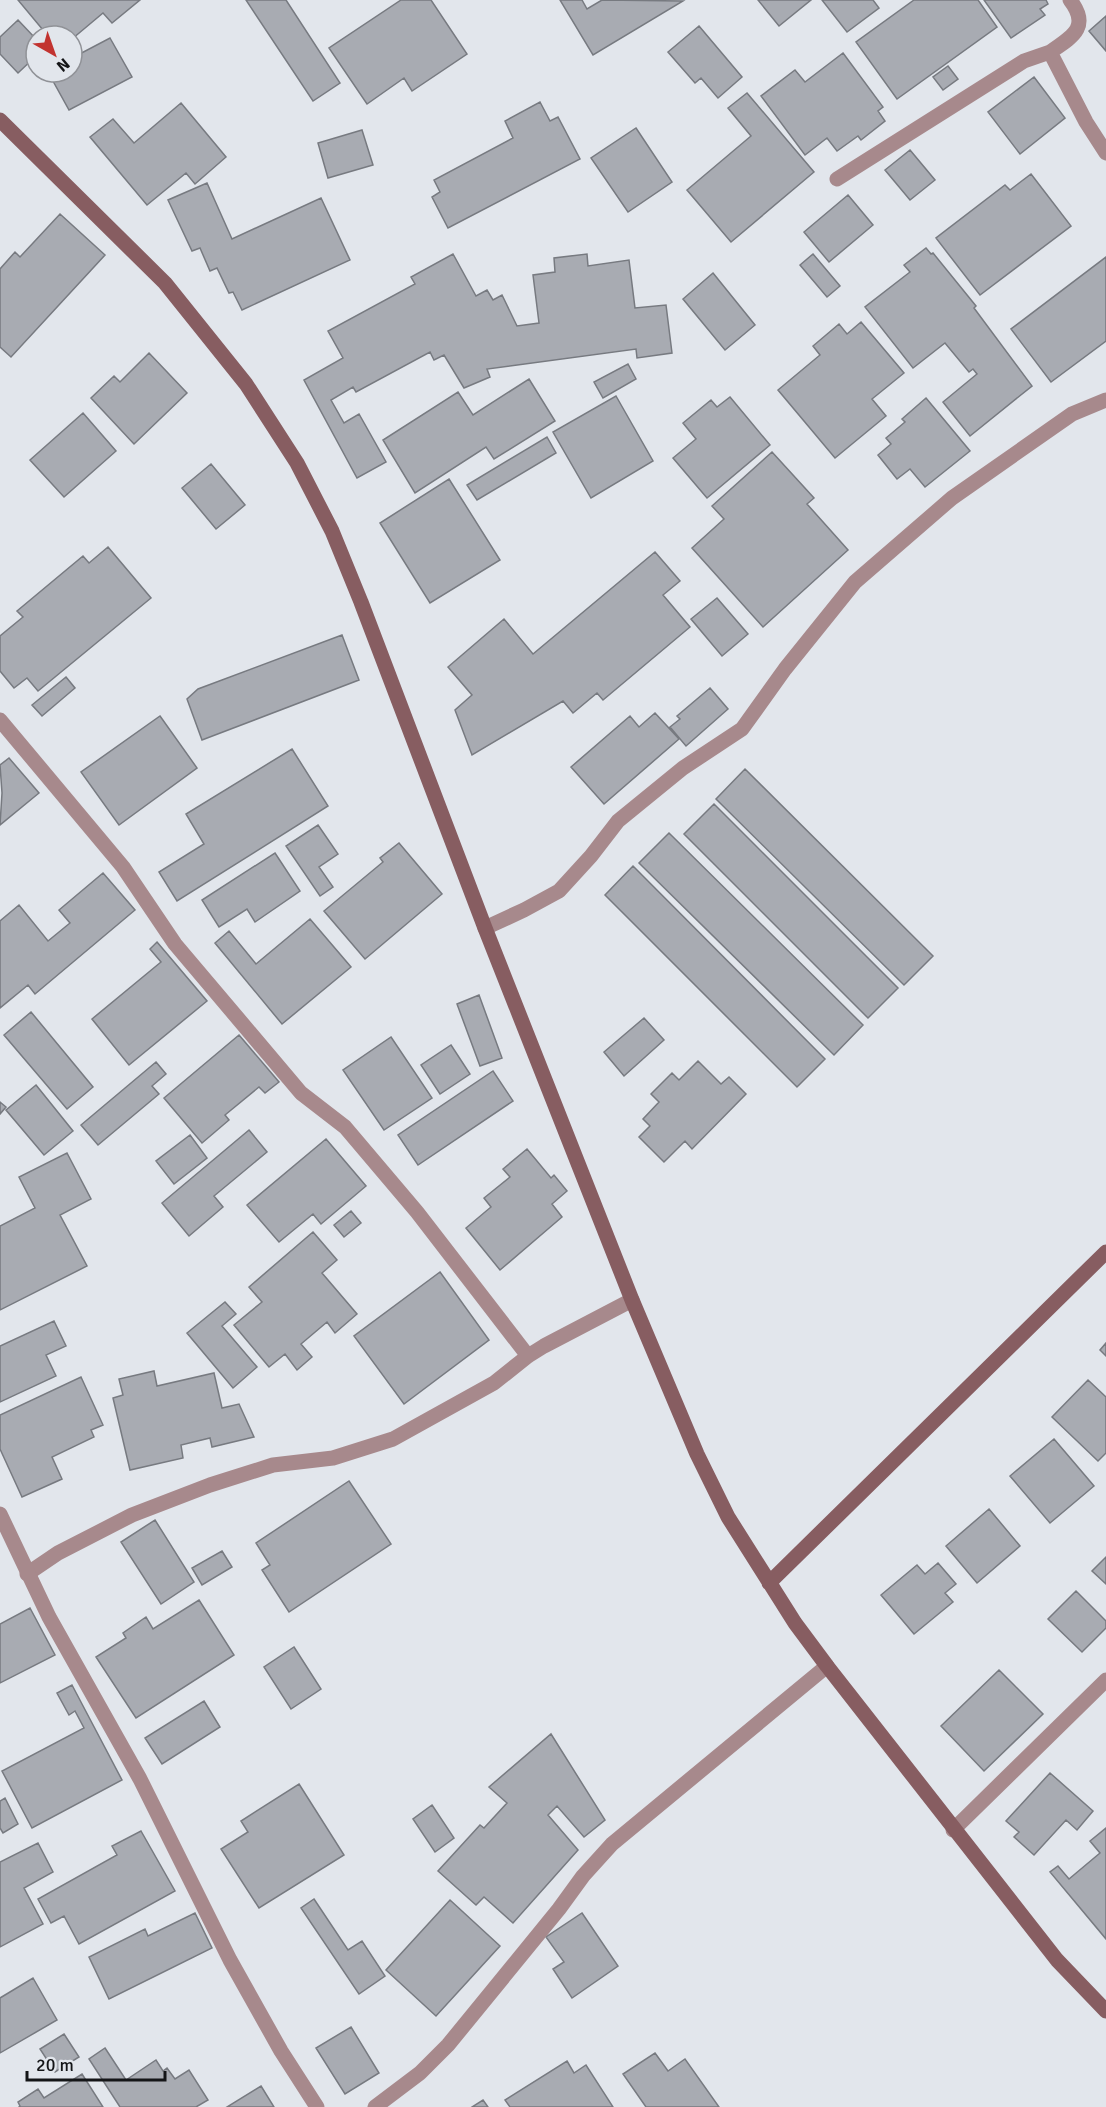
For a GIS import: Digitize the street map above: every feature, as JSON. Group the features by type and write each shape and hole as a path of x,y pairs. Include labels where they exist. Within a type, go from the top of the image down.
{"street":[{"path":"837,179 1024,61 1050,52 1073,37 1080,26 1078,10 1070,0"},
{"path":"1050,52 1086,122 1106,153"},
{"path":"0,120 165,283 246,384 291,453 332,531 349,572 485,928 632,1300 697,1454 728,1517 769,1583 827,1666 953,1830 1057,1960 1106,2011"},
{"path":"485,928 559,891 591,856 618,821 683,768 742,729 785,669 855,582 952,498 1072,414 1106,400"},
{"path":"0,720 123,867 175,944 301,1093 352,1135 417,1212 528,1356"},
{"path":"769,1583 1106,1252"},
{"path":"27,1574 58,1553 132,1515 210,1485 273,1465 333,1458 393,1439 494,1383 528,1356 632,1300"},
{"path":"0,1514 49,1617 140,1779 230,1960 281,2051 317,2107"},
{"path":"375,2107 420,2073 448,2045 560,1909 583,1876 612,1844 827,1666"},
{"path":"953,1830 1106,1680"}],"building":[{"path":"18,0 140,0 112,23 103,13 84,29 84,24 38,24"},
{"path":"246,0 286,0 340,83 313,101"},
{"path":"401,0 431,0 467,54 412,91 404,78 367,104 329,48"},
{"path":"560,0 582,0 587,9 602,0 683,1 593,55"},
{"path":"758,0 811,0 779,26"},
{"path":"822,0 873,0 879,8 847,32"},
{"path":"914,0 978,0 997,27 897,99 856,42"},
{"path":"984,0 1046,0 1048,4 1040,9 1045,15 1011,38"},
{"path":"1106,16 1106,51 1089,31"},
{"path":"18,20 24,26 24,67 18,73 0,54 0,37"},
{"path":"699,26 742,77 718,98 701,78 695,83 668,52"},
{"path":"110,38 132,77 69,110 55,84 84,84 84,52"},
{"path":"843,53 883,107 878,111 885,121 861,140 858,136 837,151 827,138 805,155 761,96 795,70 805,82"},
{"path":"948,66 958,79 943,90 933,77"},
{"path":"1034,77 1065,118 1020,154 988,112"},
{"path":"747,93 814,172 731,242 687,190 751,136 728,108"},
{"path":"540,102 550,121 558,117 580,159 448,228 432,197 440,192 434,180 513,138 505,121"},
{"path":"181,103 226,157 195,184 186,173 147,205 90,137 113,119 134,143"},
{"path":"636,128 672,182 628,212 591,158"},
{"path":"362,130 373,165 328,178 318,143"},
{"path":"910,150 935,180 910,200 885,170"},
{"path":"1031,174 1071,226 980,295 936,238 1005,185 1010,190"},
{"path":"207,183 232,239 321,198 350,260 242,310 233,292 229,293 217,268 210,271 200,248 192,251 168,200"},
{"path":"848,195 873,225 829,262 804,232"},
{"path":"60,214 105,255 11,357 0,347 0,269 15,252 20,257"},
{"path":"926,248 931,254 933,253 976,306 974,308 1032,386 970,436 943,402 977,374 973,369 969,372 945,343 913,368 865,307 910,272 904,265"},
{"path":"453,254 476,296 487,290 493,300 502,295 517,326 539,323 533,275 555,272 554,258 587,254 588,266 629,260 635,308 666,305 672,353 637,358 636,349 487,369 490,377 464,388 444,355 434,360 430,352 356,392 353,387 331,400 344,423 359,414 386,462 357,478 304,380 343,358 328,331 415,284 411,277"},
{"path":"813,254 840,286 827,297 800,265"},
{"path":"1106,257 1106,341 1051,382 1011,329"},
{"path":"713,273 755,325 725,350 683,299"},
{"path":"861,322 904,373 872,399 886,416 835,458 778,390 820,355 813,346 839,324 847,334"},
{"path":"149,353 187,393 134,444 91,398 114,376 120,382"},
{"path":"628,364 636,379 603,398 594,382"},
{"path":"529,379 555,421 494,459 486,447 415,493 383,440 458,392 473,415"},
{"path":"616,396 653,461 591,498 553,432"},
{"path":"730,397 770,445 707,498 673,458 696,439 683,423 711,400 717,407"},
{"path":"926,398 970,451 925,487 910,469 897,479 878,455 891,444 886,438 905,422 902,419"},
{"path":"83,413 116,451 64,497 30,460"},
{"path":"547,437 556,453 477,500 467,485"},
{"path":"772,452 814,498 807,504 848,550 763,627 692,548 724,519 712,506"},
{"path":"211,464 245,505 216,529 182,488"},
{"path":"449,479 500,560 430,603 380,523"},
{"path":"108,547 151,598 38,691 27,678 14,688 0,671 0,636 23,617 17,611 83,556 89,563"},
{"path":"655,552 680,581 663,595 690,627 603,700 597,693 573,713 563,701 472,755 455,710 472,695 448,667 504,619 533,654"},
{"path":"717,598 748,634 722,656 691,619"},
{"path":"342,635 359,680 202,740 187,699 198,689"},
{"path":"66,677 75,688 42,716 32,705"},
{"path":"710,688 728,709 686,746 670,727 680,719 677,716"},
{"path":"655,713 679,739 604,804 571,767 630,716 639,727"},
{"path":"160,716 197,768 119,825 81,772"},
{"path":"292,749 328,806 177,901 159,872 204,844 186,814"},
{"path":"9,758 39,793 0,825 2,793 0,765"},
{"path":"745,769 933,956 904,985 716,799"},
{"path":"714,804 898,988 868,1018 684,834"},
{"path":"318,825 338,854 319,867 333,887 320,896 286,846"},
{"path":"669,833 863,1025 834,1055 639,863"},
{"path":"399,843 442,894 365,959 324,911 383,862 380,858"},
{"path":"275,853 300,891 255,922 247,909 219,927 202,900"},
{"path":"633,866 825,1059 797,1087 605,895"},
{"path":"103,873 135,910 35,994 28,985 0,1008 0,921 19,905 48,941 70,923 59,910"},
{"path":"310,919 351,967 282,1024 215,943 229,931 256,964"},
{"path":"157,942 207,1001 129,1065 92,1019 161,962 150,949"},
{"path":"479,995 502,1058 480,1066 457,1004"},
{"path":"31,1012 93,1087 67,1109 4,1035"},
{"path":"644,1018 664,1040 624,1076 604,1052"},
{"path":"239,1035 279,1082 265,1093 259,1087 225,1115 229,1120 202,1143 164,1098"},
{"path":"391,1037 432,1098 384,1130 343,1070"},
{"path":"451,1045 470,1074 440,1094 421,1065"},
{"path":"698,1061 721,1084 729,1077 746,1094 692,1149 685,1141 664,1162 639,1137 650,1126 643,1119 659,1102 651,1094 672,1073 679,1080"},
{"path":"156,1062 166,1074 152,1086 159,1094 98,1145 81,1125"},
{"path":"493,1071 513,1101 418,1165 398,1135"},
{"path":"36,1085 73,1131 44,1155 6,1110"},
{"path":"0,1102 6,1107 0,1114"},
{"path":"249,1130 267,1152 214,1196 223,1207 189,1236 162,1203"},
{"path":"190,1135 207,1158 174,1184 156,1161"},
{"path":"326,1139 366,1186 321,1224 313,1214 279,1242 247,1205"},
{"path":"527,1149 551,1178 554,1175 567,1191 552,1204 562,1217 500,1270 466,1228 491,1207 484,1198 510,1177 503,1169"},
{"path":"67,1153 91,1199 60,1215 87,1266 0,1310 0,1226 35,1208 19,1177"},
{"path":"351,1211 361,1223 344,1237 334,1225"},
{"path":"313,1232 337,1260 322,1273 357,1314 335,1333 327,1322 301,1344 312,1357 297,1370 285,1354 269,1367 234,1325 262,1302 249,1287"},
{"path":"440,1272 489,1340 404,1404 354,1336"},
{"path":"225,1302 236,1314 222,1326 257,1367 233,1388 187,1333"},
{"path":"54,1321 66,1346 46,1355 56,1376 0,1402 0,1346"},
{"path":"1106,1343 1106,1356 1100,1350"},
{"path":"154,1371 157,1386 214,1373 222,1408 239,1404 254,1437 212,1447 210,1438 181,1445 183,1458 130,1470 113,1398 123,1395 119,1379"},
{"path":"81,1377 103,1425 91,1430 94,1437 52,1457 62,1479 22,1497 0,1449 0,1415"},
{"path":"1088,1380 1106,1397 1106,1453 1098,1461 1052,1417"},
{"path":"1054,1439 1094,1486 1050,1523 1010,1476"},
{"path":"349,1481 391,1544 289,1612 262,1570 270,1565 256,1543"},
{"path":"989,1509 1020,1546 977,1583 946,1546"},
{"path":"155,1520 194,1582 161,1604 121,1542"},
{"path":"222,1551 232,1567 202,1585 192,1568"},
{"path":"1106,1557 1106,1584 1092,1571"},
{"path":"938,1563 956,1584 945,1593 953,1602 914,1634 881,1595 917,1565 925,1574"},
{"path":"1076,1591 1106,1621 1106,1628 1082,1652 1048,1619"},
{"path":"199,1600 234,1655 136,1718 96,1657 126,1638 123,1633 146,1617 153,1629"},
{"path":"30,1608 55,1655 0,1683 0,1624"},
{"path":"294,1647 321,1689 291,1709 264,1667"},
{"path":"999,1670 1043,1714 984,1771 941,1726"},
{"path":"72,1685 122,1780 32,1828 2,1771 84,1728 75,1711 69,1715 57,1693"},
{"path":"204,1701 220,1727 162,1764 145,1738"},
{"path":"551,1734 605,1820 584,1837 557,1806 548,1815 578,1850 513,1923 484,1897 476,1905 438,1871 480,1825 484,1828 507,1803 489,1787"},
{"path":"1050,1773 1093,1811 1077,1830 1066,1820 1034,1855 1014,1837 1019,1832 1006,1821"},
{"path":"299,1784 344,1855 259,1908 221,1849 248,1832 241,1821"},
{"path":"5,1798 18,1824 3,1833 0,1828 0,1801"},
{"path":"432,1805 454,1838 435,1852 413,1819"},
{"path":"1106,1828 1106,1939 1050,1872 1058,1866 1069,1879 1100,1853 1090,1841"},
{"path":"141,1831 175,1891 79,1944 64,1916 51,1923 38,1899 117,1855 112,1846"},
{"path":"38,1843 53,1872 24,1888 43,1924 0,1947 0,1862"},
{"path":"314,1899 348,1950 362,1941 385,1976 359,1994 301,1908"},
{"path":"450,1900 500,1946 436,2016 386,1970"},
{"path":"195,1913 212,1948 109,1999 89,1957 145,1929 148,1936"},
{"path":"582,1913 618,1966 572,1998 553,1969 564,1962 546,1937"},
{"path":"33,1978 57,2020 0,2053 0,1998"},
{"path":"351,2027 379,2073 345,2094 316,2048"},
{"path":"64,2034 79,2057 55,2072 40,2049"},
{"path":"105,2048 126,2080 156,2060 163,2071 167,2068 175,2079 189,2070 208,2100 196,2107 120,2107 89,2059"},
{"path":"655,2053 668,2071 685,2059 719,2107 646,2107 623,2074"},
{"path":"567,2061 574,2073 586,2065 613,2107 510,2107 505,2100"},
{"path":"82,2074 103,2107 19,2107 18,2102 38,2089 44,2098"},
{"path":"261,2086 274,2107 227,2107"},
{"path":"483,2100 488,2107 472,2107"}]}
